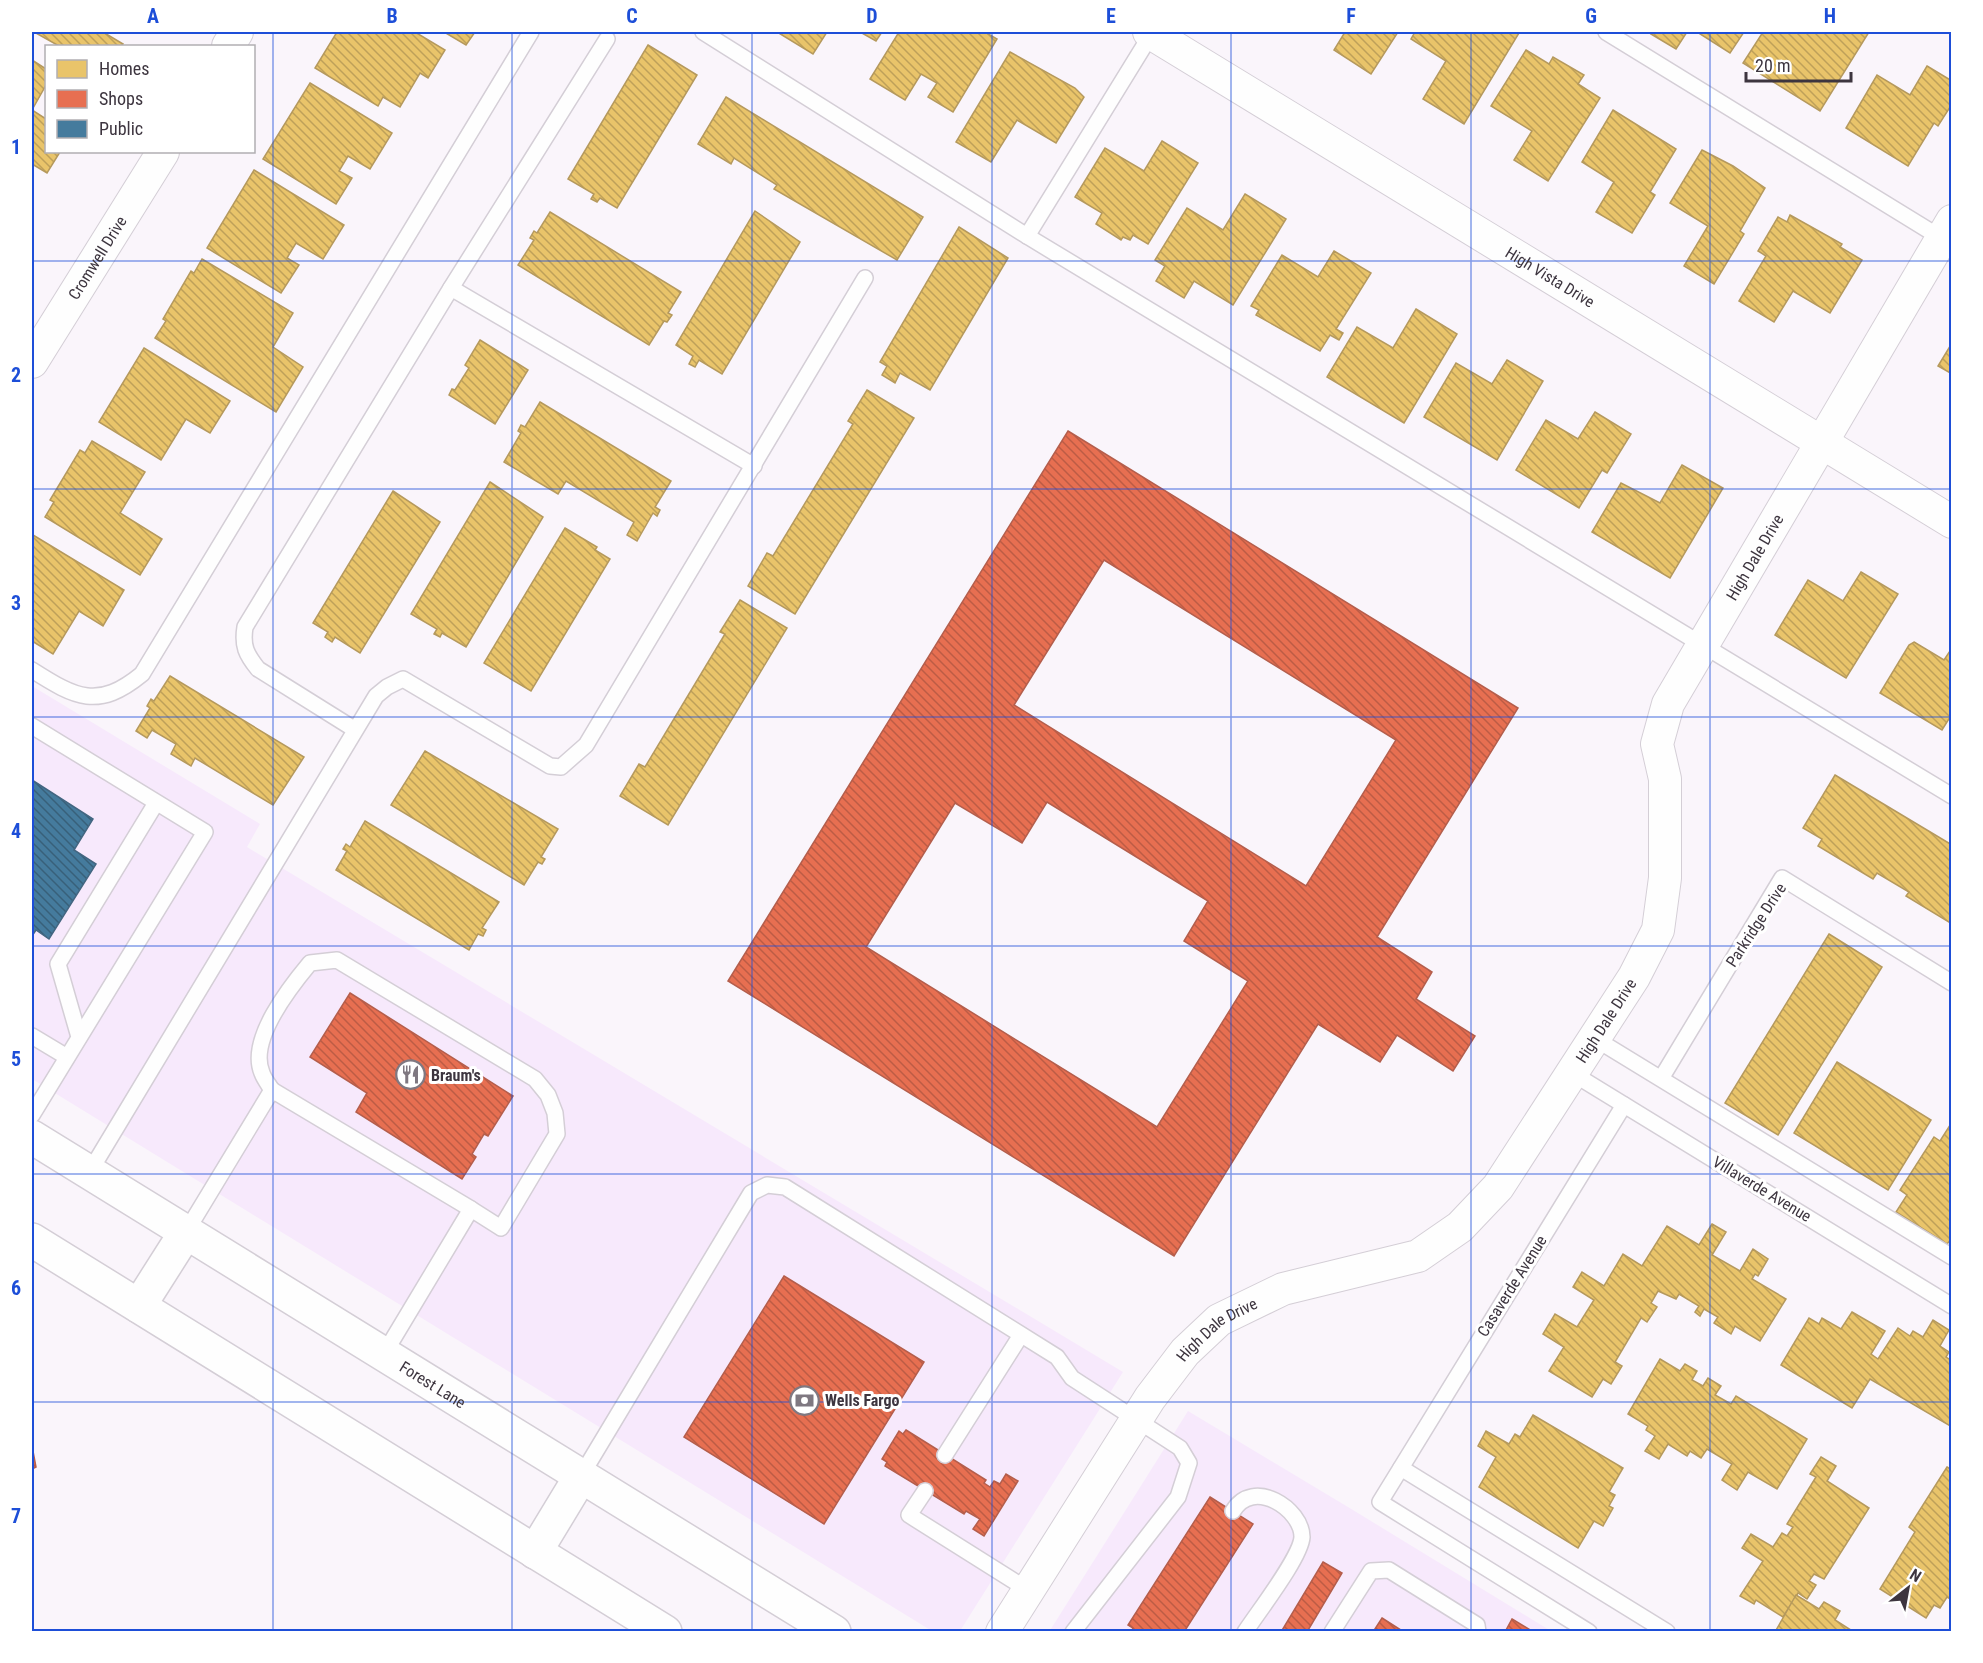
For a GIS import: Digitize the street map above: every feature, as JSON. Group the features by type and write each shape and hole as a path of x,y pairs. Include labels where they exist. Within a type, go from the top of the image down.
{"main road":[{"name":"Forest Lane","path":"32,1137 834,1632"},
{"path":"139,1306 186,1232"},
{"path":"32,1240 665,1632"},
{"path":"536,1552 581,1476"}],"street":[{"path":"229,45 237,32"},
{"name":"High Vista Drive","path":"1151,32 1952,522"},
{"name":"Cromwell Drive","path":"32,362 161,153"},
{"name":"High Dale Drive","path":"1002,1632 1137,1419 1185,1352 1219,1320 1283,1289 1418,1256 1460,1227 1497,1187 1634,977 1658,930 1665,878 1665,779 1657,744 1668,704 1819,442 1948,234"}],"lane":[{"path":"32,670 63,690 95,698 122,690 142,674 531,32"},
{"path":"703,32 1027,236 1952,796"},
{"path":"1027,236 1151,32"},
{"path":"1606,32 1948,234"},
{"path":"354,729 258,669 244,649 245,627 451,288 607,39"},
{"path":"89,1173 354,729 376,696 403,679 550,765 561,767 586,745 865,278"},
{"path":"451,288 754,466"},
{"path":"32,726 204,832 32,1115"},
{"path":"79,1037 58,964 156,802"},
{"name":"Parkridge Drive","path":"1662,1077 1782,878 1952,983"},
{"path":"337,960 536,1079 548,1095 555,1113 557,1134 501,1228 471,1209 272,1090 261,1072 261,1053 268,1025 287,991 310,963 337,960"},
{"path":"32,1036 67,1057"},
{"path":"1594,1038 1662,1077 1952,1257"},
{"name":"Villaverde Avenue","path":"1572,1073 1952,1305"},
{"path":"186,1232 272,1090"},
{"name":"Casaverde Avenue","path":"1589,1632 1380,1502 1624,1105"},
{"path":"581,1476 751,1193 767,1185 784,1187 1057,1357 1072,1378 1180,1448 1189,1463 1187,1477 1178,1497 1073,1632"},
{"path":"384,1354 471,1209"},
{"path":"945,1455 1021,1335"},
{"path":"1401,1468 1666,1632"},
{"path":"925,1491 909,1515 1029,1590"},
{"path":"1233,1511 1239,1500 1253,1495 1268,1497 1285,1509 1297,1522 1302,1537 1295,1557 1245,1632"},
{"path":"1332,1632 1371,1571 1389,1570 1477,1625 1478,1632"}],"shaded area":[{"path":"32,686 260,824 247,847 1123,1372 960,1631 932,1631 32,1079"},
{"path":"1188,1411 1348,1507 1551,1631 1049,1632"}],"building: Homes":[{"path":"34,32 103,32 123,44 122,45 57,45"},
{"path":"337,32 415,32 445,50 428,78 420,73 400,107 383,97 378,106 315,68"},
{"path":"444,32 475,32 466,45"},
{"path":"777,32 827,32 813,54"},
{"path":"860,32 882,32 876,41"},
{"path":"899,32 985,32 997,39 953,112 928,97 937,83 921,74 905,100 870,79"},
{"path":"1345,32 1398,32 1371,74 1334,50"},
{"path":"1415,32 1519,33 1464,124 1423,99 1446,61 1411,39"},
{"path":"1653,32 1687,32 1676,49 1651,34"},
{"path":"1697,32 1744,32 1730,53"},
{"path":"1763,32 1869,32 1820,111 1743,63"},
{"path":"648,45 697,75 617,208 600,198 597,202 591,199 594,194 568,179"},
{"path":"1526,50 1549,64 1553,57 1584,75 1578,84 1600,98 1548,181 1514,160 1532,131 1491,106"},
{"path":"1010,52 1075,88 1084,97 1056,143 1017,120 991,162 956,142"},
{"path":"32,60 45,68 45,87 32,110"},
{"path":"1927,66 1952,81 1952,104 1938,126 1934,123 1908,166 1846,128 1877,75 1910,95"},
{"path":"310,83 392,133 370,169 348,156 339,171 352,178 336,204 263,159"},
{"path":"726,97 923,217 897,260 774,189 777,185 734,158 731,164 698,144"},
{"path":"32,110 45,118 45,153 59,153 47,173 32,164"},
{"path":"1613,110 1676,149 1650,192 1655,195 1632,233 1596,212 1614,182 1582,162"},
{"path":"1162,141 1198,163 1148,244 1133,235 1130,240 1123,237 1121,240 1096,224 1102,213 1075,197 1105,148 1144,171"},
{"path":"1702,150 1733,166 1765,188 1740,231 1744,234 1714,284 1684,266 1708,226 1670,203"},
{"path":"254,170 344,225 323,259 296,243 287,258 299,265 281,293 207,248"},
{"path":"1245,194 1286,219 1233,305 1194,281 1184,298 1156,281 1165,266 1155,260 1187,208 1223,230"},
{"path":"755,211 800,242 722,374 699,360 695,367 689,364 693,356 676,345"},
{"path":"550,212 681,292 668,313 672,315 667,322 664,321 649,345 518,265 534,240 530,238 534,231 537,233"},
{"path":"1790,215 1842,244 1840,247 1862,260 1830,313 1793,291 1774,322 1739,301 1766,256 1758,251 1778,217 1787,222"},
{"path":"959,227 1008,258 930,390 900,373 895,383 882,375 887,366 880,362"},
{"path":"1334,251 1371,273 1336,329 1343,333 1339,340 1330,335 1320,351 1256,315 1259,310 1251,306 1282,255 1318,277"},
{"path":"202,259 293,313 273,347 303,367 276,412 155,338 166,321 163,319 191,271 194,273"},
{"path":"1416,309 1457,334 1404,423 1327,377 1357,327 1393,348"},
{"path":"480,340 528,370 495,424 449,395 452,389 455,390 469,368 465,365"},
{"path":"1952,343 1952,374 1938,366"},
{"path":"144,348 230,401 210,433 186,419 161,460 99,422"},
{"path":"1507,360 1543,381 1497,460 1424,417 1456,363 1492,384"},
{"path":"867,390 914,418 795,614 748,586 767,553 773,556 853,424 848,421"},
{"path":"540,402 671,481 655,507 660,510 657,516 653,513 637,541 627,535 634,522 566,481 558,494 504,462 521,433 518,431 521,425 525,427"},
{"path":"1595,412 1631,434 1607,473 1602,470 1579,508 1516,470 1546,420 1578,439"},
{"path":"92,441 145,472 120,513 162,539 140,575 45,517 54,502 50,500 80,450 85,453"},
{"path":"1682,465 1723,488 1670,578 1592,532 1621,483 1660,503"},
{"path":"490,482 543,517 466,647 442,633 440,637 434,634 437,629 411,614"},
{"path":"393,491 440,522 360,653 335,637 332,642 325,637 328,632 313,623"},
{"path":"565,528 597,547 595,550 610,559 531,691 484,663"},
{"path":"33,535 124,590 103,626 79,611 53,654 32,641"},
{"path":"1861,572 1898,594 1846,678 1775,635 1808,580 1843,601"},
{"path":"740,600 787,628 668,825 620,796 639,764 645,767 725,634 720,632"},
{"path":"1914,642 1944,660 1952,648 1952,714 1942,730 1880,693 1909,645"},
{"path":"170,676 304,757 273,805 195,758 191,766 171,754 176,744 152,730 147,738 136,731 150,708 147,706 151,699 154,701"},
{"path":"425,751 558,829 541,857 545,859 542,864 538,862 524,885 391,805"},
{"path":"1835,775 1952,845 1952,924 1906,896 1909,892 1877,873 1873,879 1818,846 1822,839 1803,828"},
{"path":"365,821 499,902 482,928 486,930 483,936 478,934 469,950 336,870 347,851 343,849 346,844 350,847"},
{"path":"1829,934 1882,967 1778,1135 1725,1103"},
{"path":"1837,1062 1931,1120 1888,1190 1794,1133"},
{"path":"1952,1122 1952,1238 1947,1244 1896,1212 1907,1195 1900,1190 1934,1137 1940,1141"},
{"path":"1712,1224 1726,1232 1712,1255 1740,1271 1753,1249 1768,1259 1758,1276 1755,1274 1752,1279 1786,1299 1760,1341 1735,1326 1731,1334 1714,1323 1718,1317 1704,1309 1700,1316 1695,1312 1699,1306 1679,1294 1676,1299 1658,1291 1651,1303 1657,1307 1647,1322 1641,1318 1615,1362 1622,1366 1611,1384 1603,1379 1592,1397 1549,1371 1564,1347 1543,1334 1555,1314 1577,1327 1594,1300 1573,1287 1582,1272 1604,1286 1623,1254 1642,1266 1667,1226 1699,1245"},
{"path":"1852,1312 1885,1331 1871,1354 1878,1359 1898,1328 1910,1336 1913,1331 1923,1337 1933,1320 1949,1330 1940,1346 1949,1352 1946,1357 1952,1361 1952,1427 1870,1379 1852,1408 1781,1365 1809,1318 1819,1324 1822,1318 1841,1329"},
{"path":"1660,1359 1680,1371 1685,1364 1697,1371 1692,1380 1703,1386 1708,1378 1721,1386 1715,1395 1731,1404 1736,1396 1807,1439 1777,1489 1748,1472 1737,1490 1722,1480 1732,1464 1707,1449 1701,1458 1690,1451 1687,1456 1668,1444 1659,1459 1645,1451 1655,1436 1646,1430 1648,1426 1628,1414"},
{"path":"1533,1415 1623,1468 1609,1492 1615,1495 1609,1506 1613,1508 1603,1526 1594,1521 1578,1548 1479,1487 1496,1457 1478,1446 1486,1431 1509,1444 1515,1434 1520,1437"},
{"path":"1821,1457 1836,1466 1827,1481 1869,1508 1824,1579 1814,1574 1809,1581 1816,1585 1807,1599 1798,1593 1783,1617 1756,1600 1754,1604 1740,1596 1763,1561 1742,1548 1751,1534 1773,1547 1782,1533 1787,1536 1793,1527 1787,1524 1816,1477 1810,1474"},
{"path":"1947,1467 1952,1470 1952,1600 1947,1597 1940,1608 1934,1605 1926,1618 1880,1589 1915,1532 1909,1527"},
{"path":"1796,1595 1819,1609 1824,1602 1840,1611 1835,1620 1854,1632 1775,1632"}],"building: Shops":[{"path":"1068,431 1518,708 1377,937 1432,972 1416,999 1475,1036 1453,1071 1397,1035 1380,1062 1318,1024 1174,1256 728,981","holes":["1104,560 1396,740 1306,886 1014,705","1047,802 1208,901 1184,941 1248,981 1157,1127 866,947 955,803 1022,843"]},
{"name":"Braum's","path":"350,993 513,1096 488,1136 484,1134 472,1154 476,1157 462,1179 356,1112 367,1093 310,1057"},
{"name":"Wells Fargo","path":"784,1276 924,1362 824,1524 684,1437"},
{"path":"906,1430 986,1480 984,1483 990,1487 994,1481 1000,1484 1006,1474 1018,1481 984,1536 973,1529 980,1519 966,1511 964,1514 885,1466 887,1462 882,1459 899,1431 903,1434"},
{"path":"32,1446 36,1467 32,1469"},
{"path":"1210,1497 1253,1524 1184,1632 1131,1632 1133,1628 1128,1625"},
{"path":"1323,1562 1342,1573 1307,1632 1281,1632"},
{"path":"1382,1618 1404,1632 1373,1632"},
{"path":"1512,1619 1532,1631 1505,1632"}],"building: Public":[{"path":"32,780 93,819 74,850 96,864 49,939 36,930 32,936"}],"place":[{"name":"Braum's","path":"410,1075"},
{"name":"Wells Fargo","path":"804,1400"}]}
